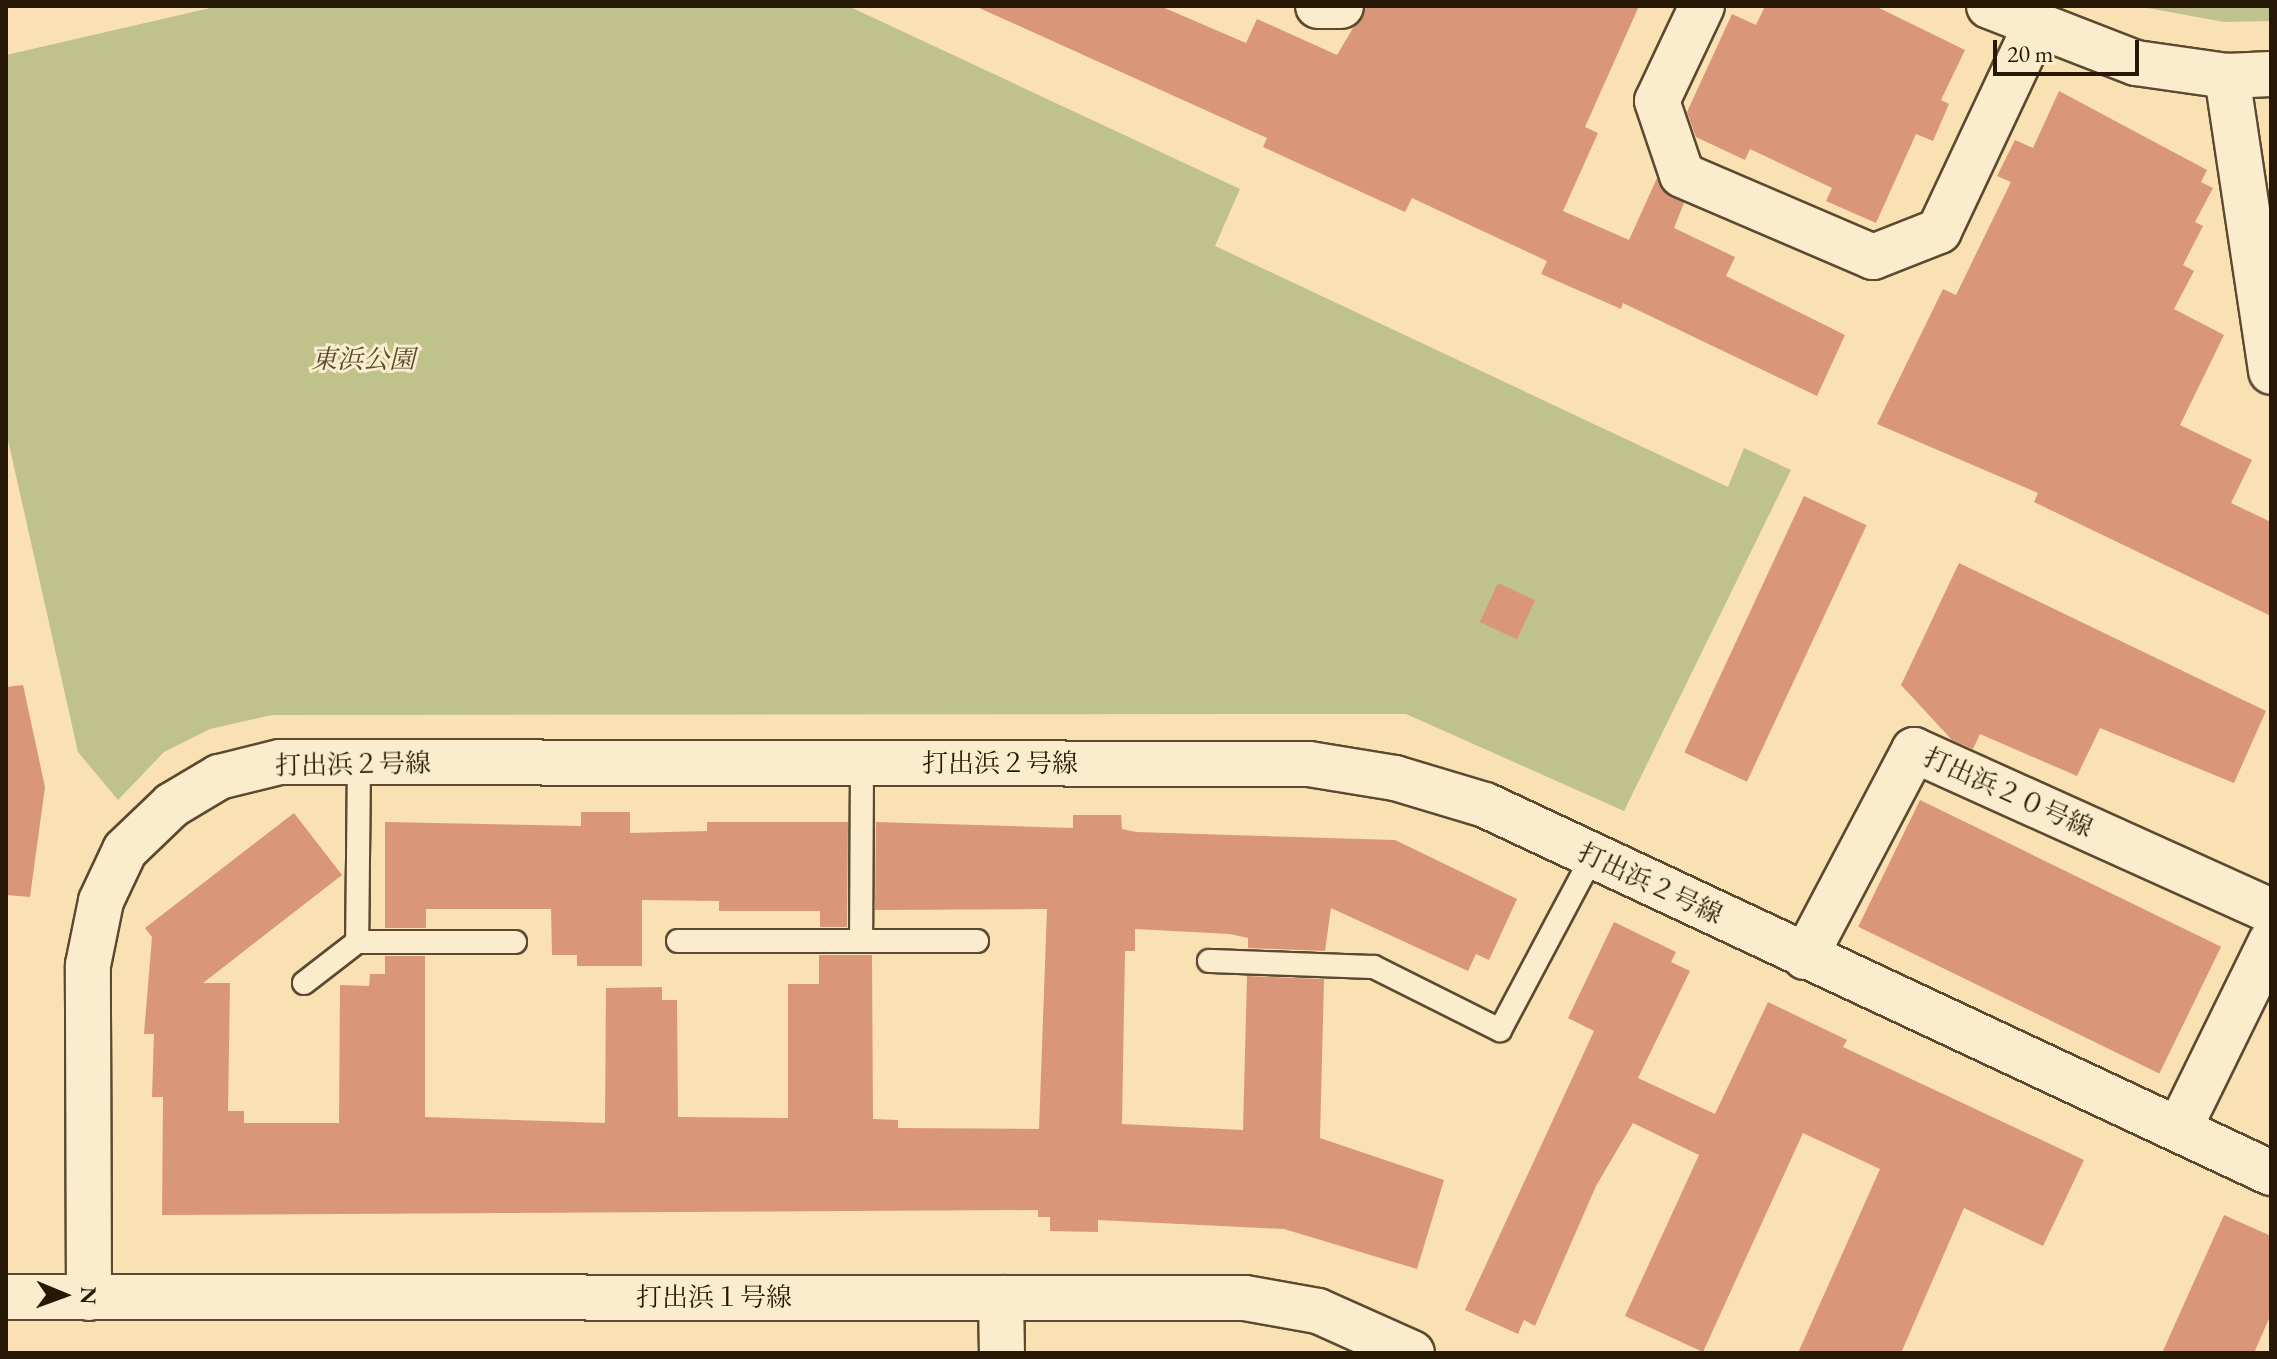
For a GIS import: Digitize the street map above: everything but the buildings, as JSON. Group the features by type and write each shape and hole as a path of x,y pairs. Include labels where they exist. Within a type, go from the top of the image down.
{"street":[{"path":"1318,6 1341,6"},
{"path":"1702,6 1657,101 1682,175 1873,257 1939,231 2035,27"},
{"path":"1989,6 2035,27 2136,63 2227,76 2271,74"},
{"path":"2227,76 2271,372"},
{"name":"打出浜２０号線","path":"1805,957 1914,750 2271,911"},
{"name":"打出浜２号線","path":"89,1298 88,965 101,901 125,850 172,805 219,777 280,762 1309,764 1395,778 1485,805 2271,1173"},
{"path":"2179,1129 2271,941"},
{"name":"打出浜１号線","path":"6,1297 1245,1298 1318,1311 1412,1353"},
{"path":"1001,1298 1002,1353"}],"lane":[{"path":"357,942 359,763"},
{"path":"861,941 862,764"},
{"path":"1209,961 1374,967 1500,1030 1592,857"},
{"path":"678,941 977,941"},
{"path":"304,983 357,942 515,942"}],"green space":[{"name":"東浜公園","path":"219,6 848,6 1240,189 1215,246 1728,487 1744,448 1791,470 1624,811 1406,714 272,715 210,729 164,752 118,800 78,752 6,431 6,55"},
{"path":"2137,6 2271,6 2271,21 2224,22"}]}
